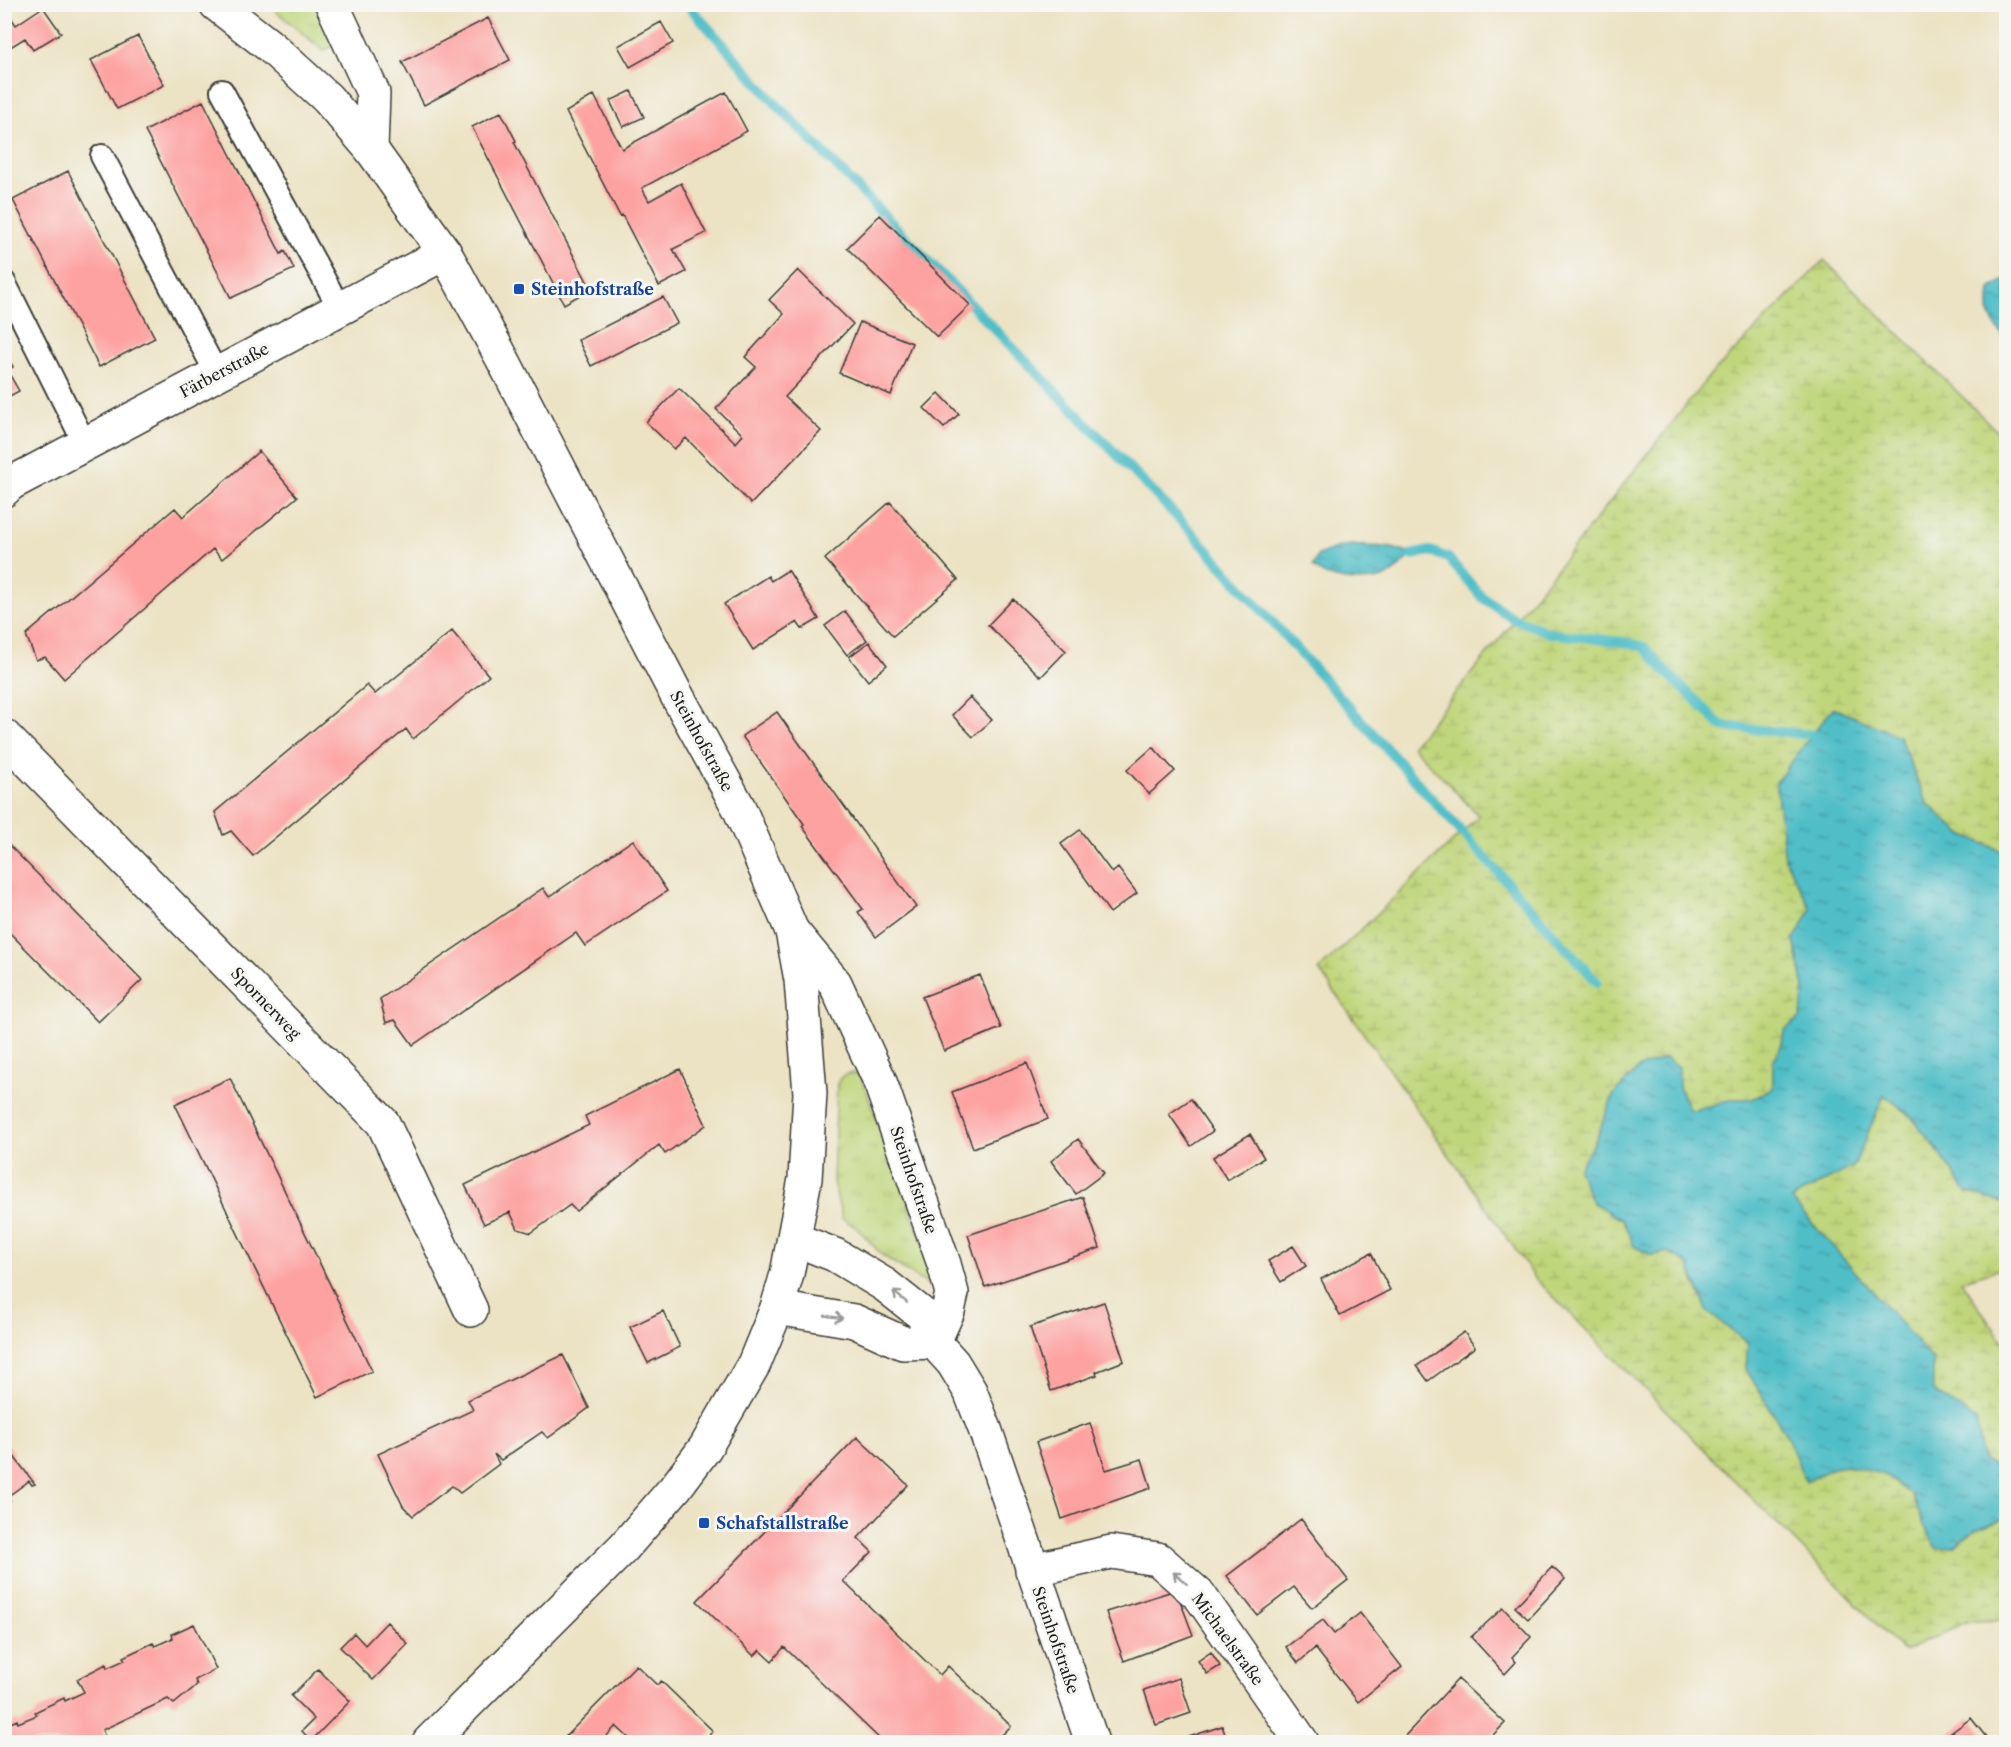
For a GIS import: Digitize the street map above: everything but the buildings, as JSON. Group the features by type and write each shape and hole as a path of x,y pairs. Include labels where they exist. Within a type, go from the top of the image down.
{"street":[{"name":"Steinhofstraße","path":"216,4 271,47 327,98 370,148 445,253 675,692 739,808 792,931 801,980 810,1093 805,1179 787,1274 777,1308"},
{"path":"332,4 373,93 370,148"},
{"name":"Färberstraße","path":"6,485 445,253"},
{"name":"Spornerweg","path":"4,736 383,1123 471,1310"},
{"name":"Steinhofstraße","path":"792,931 835,983 879,1079 944,1264 952,1293 948,1311 934,1342"},
{"name":"Steinhofstraße","path":"794,1239 836,1255 885,1285 923,1315 934,1342 953,1363 970,1391 1092,1743"},
{"path":"429,1743 624,1547 676,1487 705,1448 754,1364 777,1308 854,1320 903,1343 934,1342"},
{"name":"Michaelstraße","path":"1032,1570 1111,1552 1158,1559 1200,1596 1302,1743"}],"lane":[{"path":"222,91 340,309"},
{"path":"102,156 217,374"},
{"path":"4,282 85,444"}],"green space":[{"path":"271,5 319,5 336,44 324,51"},
{"path":"1824,260 2006,440 2006,853 1960,833 1926,802 1899,736 1785,859 1811,909 1794,940 1804,987 1801,1017 1784,1031 1782,1044 1773,1063 1773,1088 1752,1099 1733,1099 1690,1111 1679,1087 1614,1094 1596,1140 1578,1169 1592,1202 1623,1221 1634,1246 1651,1255 1669,1252 1689,1265 1708,1312 1748,1344 1746,1369 1787,1436 1806,1482 1832,1468 1847,1466 1883,1474 1912,1495 1925,1527 1955,1546 1977,1528 2006,1518 2006,1620 1968,1621 1904,1652 1536,1279 1319,970 1479,816 1412,746 1560,565 1706,380"},
{"path":"849,1073 860,1074 937,1282 934,1289 882,1255 858,1229 842,1218 833,1181 837,1084 841,1077"},
{"path":"1884,1095 1909,1114 1967,1192 2006,1204 2006,1267 1961,1281 2006,1346 2006,1470 1982,1461 1976,1420 1933,1391 1791,1199 1854,1166"}],"water":[{"path":"2006,279 2006,340 1993,322 1989,306 1990,289"},
{"path":"1351,545 1389,547 1411,555 1389,575 1372,580 1339,579 1328,576 1313,566 1318,555"},
{"path":"1833,708 1899,736 1926,802 1960,833 2006,853 2006,1204 1967,1192 1909,1114 1884,1095 1854,1166 1791,1199 1933,1360 1933,1391 1976,1420 1983,1461 2006,1470 2006,1518 1977,1528 1955,1546 1937,1549 1912,1495 1883,1474 1847,1466 1832,1468 1806,1482 1787,1436 1746,1369 1748,1344 1708,1312 1689,1265 1669,1252 1651,1255 1634,1246 1623,1221 1592,1202 1578,1169 1596,1140 1614,1094 1639,1068 1665,1058 1679,1067 1679,1087 1690,1111 1733,1099 1752,1099 1773,1088 1773,1063 1782,1044 1784,1031 1801,1017 1804,987 1794,940 1811,909 1785,859 1776,782"}],"waterway":[{"path":"687,4 778,106 1184,524 1597,982"},
{"path":"1411,555 1430,551 1448,558 1482,597 1513,618 1550,633 1630,643 1644,647 1721,726 1813,735"}],"place":[{"name":"Steinhofstraße","path":"519,289"},
{"name":"Schafstallstraße","path":"704,1523"}]}
